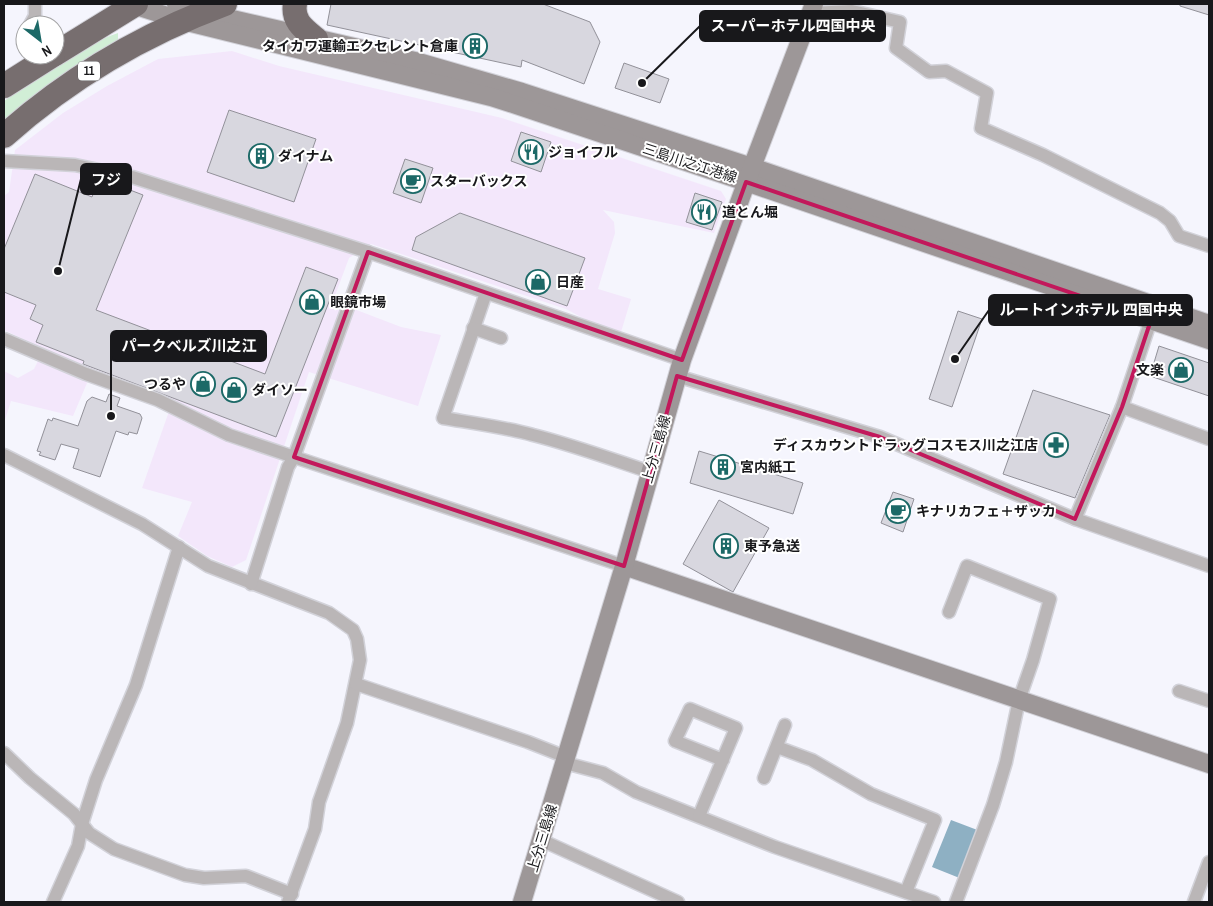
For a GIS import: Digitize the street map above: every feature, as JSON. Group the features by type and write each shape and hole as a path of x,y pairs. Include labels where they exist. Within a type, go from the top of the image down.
{"highway":[{"name":"11","path":"65,45 133,4"},
{"name":"11","path":"4,136 26,116 59,91 98,65 187,12 225,4"},
{"path":"295,4 295,16 300,26 316,39"},
{"name":"11","path":"4,86 33,65"}],"main road":[{"name":"三島川之江港線","path":"133,4 187,12 415,61 522,92 1209,340"},
{"name":"上分三島線","path":"522,902 624,566 679,368 749,174 812,8"},
{"name":"三島川之江港線","path":"187,12 491,97 749,174 1209,324"},
{"path":"624,566 1209,764"}],"street":[{"path":"812,8 852,11 900,22 896,48 929,72 946,70 986,93 981,128 1043,155 1160,213 1170,221 1179,236 1209,246"},
{"path":"4,161 75,165 132,177 368,252 486,293 679,368 880,437 1075,519 1209,566"},
{"path":"251,584 288,467 294,457 368,252"},
{"path":"486,293 443,418 494,425 535,435 650,472"},
{"path":"1075,519 1122,407 1151,320"},
{"path":"473,328 501,338"},
{"path":"4,339 86,374 158,400 229,435 624,566"},
{"path":"1122,407 1209,439"},
{"path":"4,455 142,524 208,566 329,614 353,630 358,639 360,654 356,684 347,723 319,802 315,829 290,898 246,876 204,878 185,876 114,849 89,832 74,814 4,754"},
{"path":"53,902 78,846 82,824 96,780 136,685 179,547"},
{"path":"949,612 967,566 1050,600 1034,660 1019,700 1004,770 993,805 956,902"},
{"path":"356,684 528,742 565,760 602,773 636,792 816,862 934,902"},
{"path":"1179,691 1209,701"},
{"path":"699,816 723,760 736,728 690,709 675,741 723,760"},
{"path":"764,778 778,747 785,725"},
{"path":"778,747 812,760 871,794 935,820 906,892"},
{"path":"541,840 678,902"},
{"path":"1194,902 1209,862"}],"highlighted area":[{"path":"746,182 1151,320 1122,407 1075,519 880,437 677,376 624,566 294,457 368,252 682,360"}],"shaded area":[{"path":"232,51 279,66 502,118 721,191 726,199 714,233 603,210 614,222 615,233 598,289 631,299 621,332 592,323 566,309 371,244 349,258 333,301 401,327 441,335 418,406 309,372 246,560 232,567 207,556 178,536 192,502 142,488 173,400 93,369 73,416 11,401 4,423 4,371 18,378 34,369 44,349 4,330 4,196 9,192 15,150 63,113 107,86 158,59"}],"green space":[{"path":"118,33 118,43 4,124 4,101 57,65 65,65 65,59 73,54"}],"water":[{"path":"951,820 980,831 962,879 932,867"}],"building":[{"name":"タイカワ運輸エクセレント倉庫","path":"331,4 543,4 590,22 600,42 584,84 522,60 521,67 327,25"},
{"path":"1180,4 1209,4 1209,15 1180,6"},
{"path":"624,63 669,79 660,103 615,88"},
{"name":"ダイナム","path":"229,110 316,139 294,202 207,172"},
{"name":"ジョイフル","path":"521,132 551,142 541,172 511,161"},
{"name":"スターバックス","path":"405,159 433,168 421,203 393,193"},
{"path":"35,174 92,197 99,178 143,195 96,310 265,374 306,267 338,279 276,437 83,364 84,361 36,342 43,325 30,319 36,305 4,292 4,249"},
{"name":"道とん堀","path":"695,193 722,202 712,230 686,222"},
{"name":"日産","path":"460,213 585,258 567,306 412,250 416,237"},
{"path":"958,311 982,319 952,407 929,399"},
{"name":"文楽","path":"1159,346 1209,363 1209,396 1150,376"},
{"name":"ディスカウントドラッグコスモス川之江店","path":"1033,390 1110,415 1075,498 1003,474"},
{"path":"109,394 120,398 117,406 140,414 142,418 137,434 129,432 128,435 116,431 100,477 73,468 79,449 61,444 55,460 39,455 41,452 37,451 48,419 52,421 53,418 78,426 87,401 92,397 106,402"},
{"name":"宮内紙工","path":"699,451 803,483 793,514 690,483"},
{"name":"キナリカフェ＋ザッカ","path":"893,492 914,499 903,532 881,523"},
{"name":"東予急送","path":"719,500 769,528 733,592 683,564"}],"place":[{"name":"タイカワ運輸エクセレント倉庫","path":"475,46"},
{"name":"スーパーホテル四国中央","path":"642,83"},
{"name":"ジョイフル","path":"531,152"},
{"name":"ダイナム","path":"261,156"},
{"name":"スターバックス","path":"413,181"},
{"name":"道とん堀","path":"704,212"},
{"name":"フジ","path":"58,271"},
{"name":"日産","path":"538,282"},
{"name":"眼鏡市場","path":"312,302"},
{"name":"ルートインホテル 四国中央","path":"955,359"},
{"name":"文楽","path":"1181,370"},
{"name":"つるや","path":"203,384"},
{"name":"ダイソー","path":"234,390"},
{"name":"パークベルズ川之江","path":"111,416"},
{"name":"ディスカウントドラッグコスモス川之江店","path":"1056,445"},
{"name":"宮内紙工","path":"723,467"},
{"name":"キナリカフェ＋ザッカ","path":"898,511"},
{"name":"東予急送","path":"726,546"}]}
